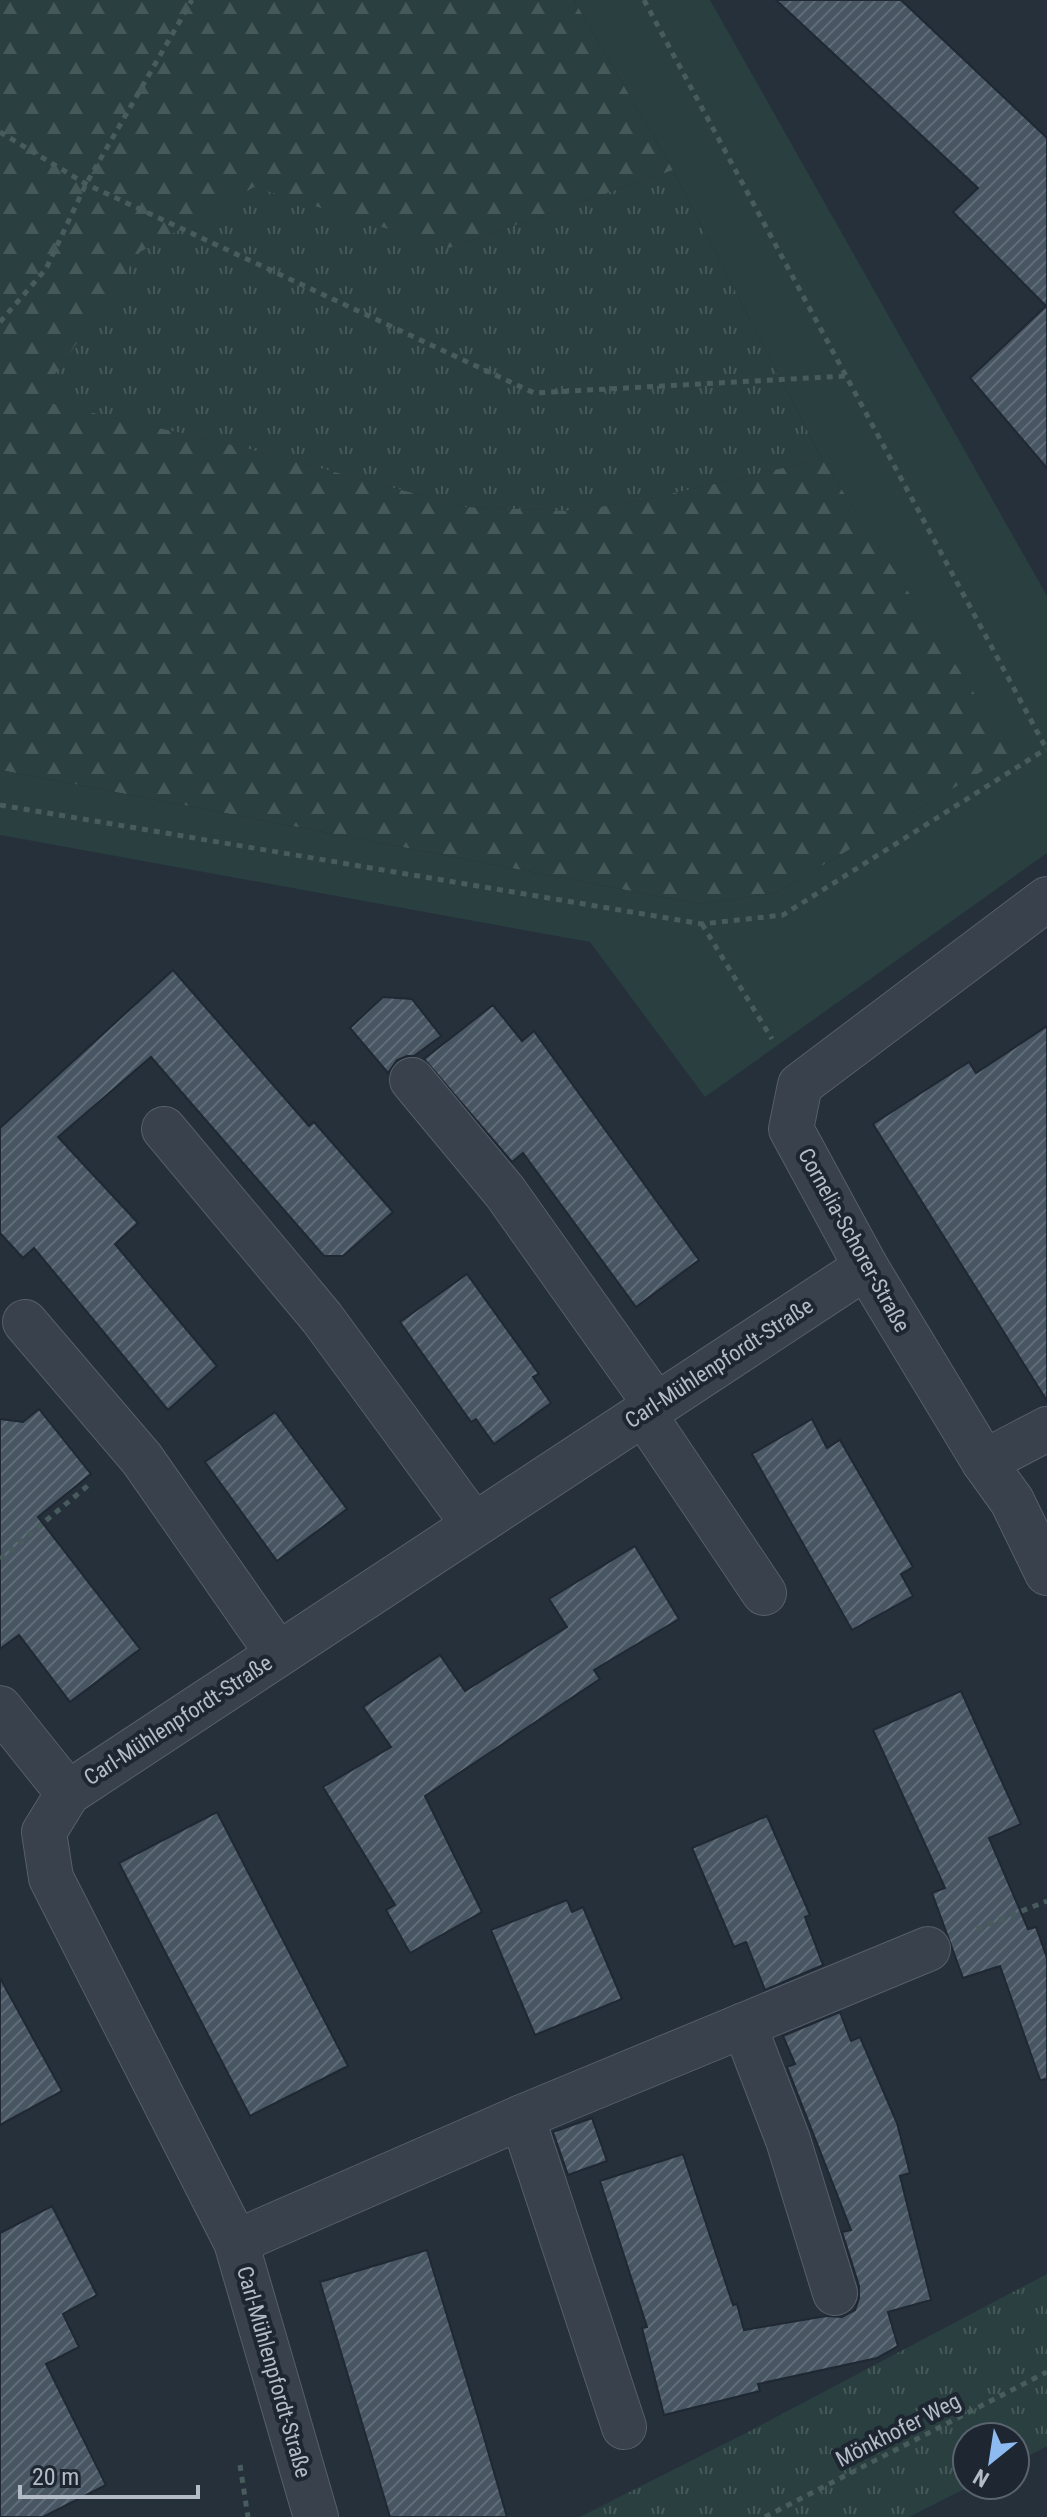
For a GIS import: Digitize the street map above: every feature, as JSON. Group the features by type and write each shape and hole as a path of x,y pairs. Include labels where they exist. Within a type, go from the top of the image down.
{"street":[{"path":"800,1085 1047,899"},
{"path":"412,1080 505,1192 650,1409 764,1593"},
{"name":"Cornelia-Schorer-Straße","path":"800,1085 791,1129 866,1267 984,1462 1012,1501 1047,1573"},
{"path":"164,1129 322,1318 474,1525"},
{"name":"Carl-Mühlenpfordt-Straße","path":"316,2517 236,2242 51,1878 44,1832 68,1793 866,1267"},
{"path":"25,1322 132,1448 278,1654"},
{"path":"984,1462 1047,1429"},
{"path":"0,1708 68,1793"},
{"path":"236,2242 522,2117 928,1949"},
{"path":"744,2025 788,2140 835,2293"},
{"path":"522,2117 624,2427"}],"path":[{"path":"0,322 46,269 86,184 192,0"},
{"path":"0,805 702,924 783,915 1047,750 644,0"},
{"path":"0,132 86,184 534,393 846,376"},
{"path":"702,924 800,1085"},
{"path":"0,1559 132,1448"},
{"path":"928,1949 1047,1901"},
{"name":"Mönkhofer Weg","path":"765,2517 1047,2372"},
{"path":"240,2465 248,2517"}],"green space":[{"path":"0,0 574,0 673,170 449,248 254,187 140,252 37,400 241,447 465,507 571,511 640,501 822,459 1014,753 776,893 699,904 0,770"},
{"path":"574,0 710,0 1047,596 1047,853 705,1097 590,942 0,835 0,770 699,904 776,893 1013,753 822,459 673,170"},
{"path":"673,170 822,459 640,501 571,511 465,507 241,447 36,400 140,252 254,186 449,248"},
{"path":"1047,2274 1047,2446 1031,2454 1031,2421 951,2421 951,2496 909,2517 580,2517"}],"building":[{"path":"776,0 901,0 1047,138 1047,468 970,378 1046,306 953,212 978,188"},
{"path":"173,970 309,1126 314,1122 393,1212 343,1256 324,1256 151,1057 58,1137 138,1223 115,1244 217,1366 168,1410 34,1248 23,1258 0,1233 0,1128"},
{"path":"383,997 412,999 441,1036 414,1056 397,1060 388,1073 350,1028"},
{"path":"493,1005 522,1041 534,1031 699,1260 636,1307 523,1153 512,1162 424,1059"},
{"path":"1047,1026 1047,1401 873,1124 969,1062 976,1073"},
{"path":"467,1274 539,1374 533,1377 551,1403 494,1444 476,1419 471,1422 400,1322"},
{"path":"39,1409 91,1474 38,1517 140,1649 70,1702 19,1635 0,1649 0,1419 23,1422"},
{"path":"275,1412 347,1509 277,1561 205,1462"},
{"path":"812,1419 827,1448 840,1440 913,1567 901,1574 913,1596 852,1630 752,1454"},
{"path":"635,1546 679,1619 594,1670 600,1679 425,1796 482,1912 410,1953 386,1910 395,1905 323,1787 391,1747 363,1707 440,1655 465,1691 567,1627 549,1599"},
{"path":"961,1691 1021,1824 989,1838 1028,1929 1036,1927 1047,1958 1047,2079 1040,2080 1000,1966 963,1978 932,1893 945,1888 873,1730"},
{"path":"217,1812 348,2066 250,2116 119,1863"},
{"path":"767,1816 810,1915 805,1917 823,1965 765,1990 746,1942 734,1947 692,1848"},
{"path":"567,1900 572,1912 583,1907 622,1999 535,2035 491,1930"},
{"path":"0,1978 62,2091 0,2125"},
{"path":"840,2012 851,2041 860,2037 897,2123 910,2173 900,2176 931,2300 888,2312 898,2346 877,2358 758,2384 760,2391 664,2415 642,2328 647,2327 600,2181 683,2154 744,2330 826,2316 842,2317 855,2310 859,2286 842,2232 851,2230 787,2067 795,2064 783,2036"},
{"path":"592,2118 607,2161 568,2175 553,2132"},
{"path":"52,2206 97,2295 63,2314 79,2347 46,2364 106,2485 43,2517 0,2517 0,2233"},
{"path":"427,2250 507,2517 390,2517 320,2282"}]}
